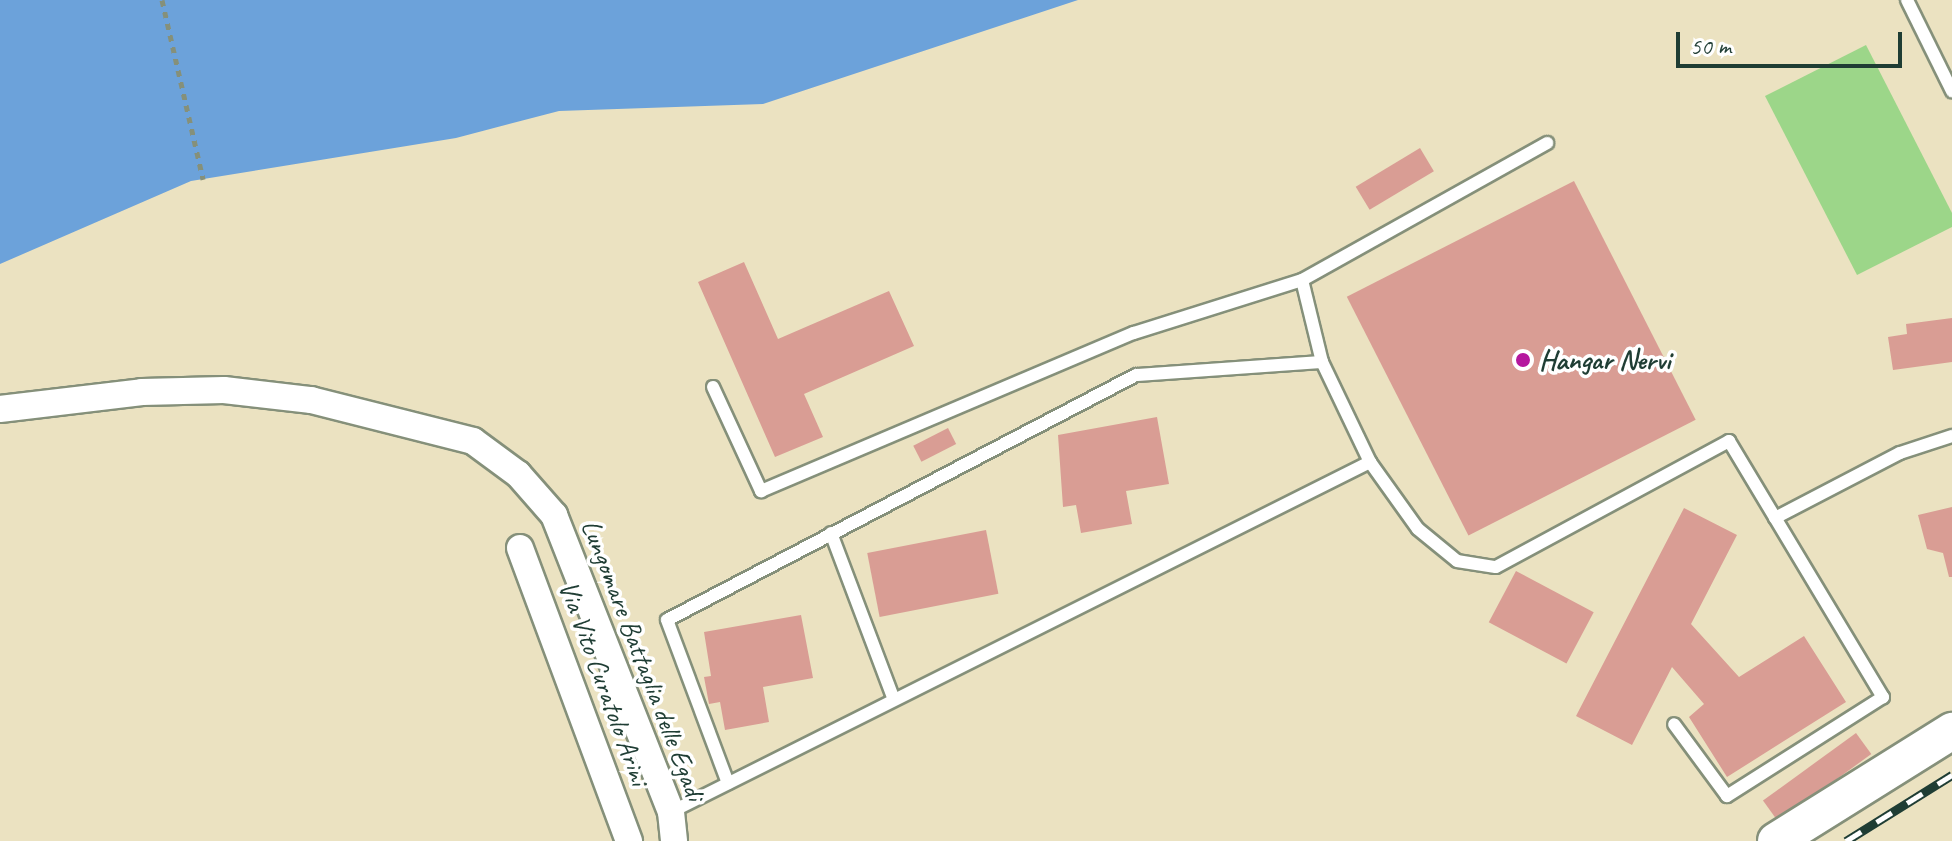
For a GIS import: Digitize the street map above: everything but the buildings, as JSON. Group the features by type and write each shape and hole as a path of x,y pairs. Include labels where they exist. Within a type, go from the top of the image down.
{"main road":[{"path":"1776,841 1952,731"}],"street":[{"name":"Lungomare Battaglia delle Egadi","path":"0,409 142,392 224,390 311,400 473,441 518,474 554,515 671,812 674,841"},
{"name":"Via Vito Curatolo Arini","path":"520,548 629,841"}],"lane":[{"path":"1907,0 1952,91"},
{"path":"713,387 761,491 1134,333 1302,280 1547,143"},
{"path":"1302,280 1322,362 1370,462 1418,529 1457,561 1496,567 1729,441 1883,697 1727,796 1674,724"},
{"path":"728,783 667,620 1136,375 1322,362"},
{"path":"1775,518 1900,453 1952,436"},
{"path":"671,812 1370,462"},
{"path":"831,533 894,700"}],"path":[{"path":"162,0 203,179"}],"green space":[{"path":"1866,45 1952,213 1952,227 1857,275 1765,96"}],"water":[{"path":"0,0 1078,0 763,104 559,111 456,138 191,181 0,264"}],"railway":[{"path":"1846,841 1952,775"}],"place":[{"name":"Hangar Nervi","path":"1523,360"}]}
